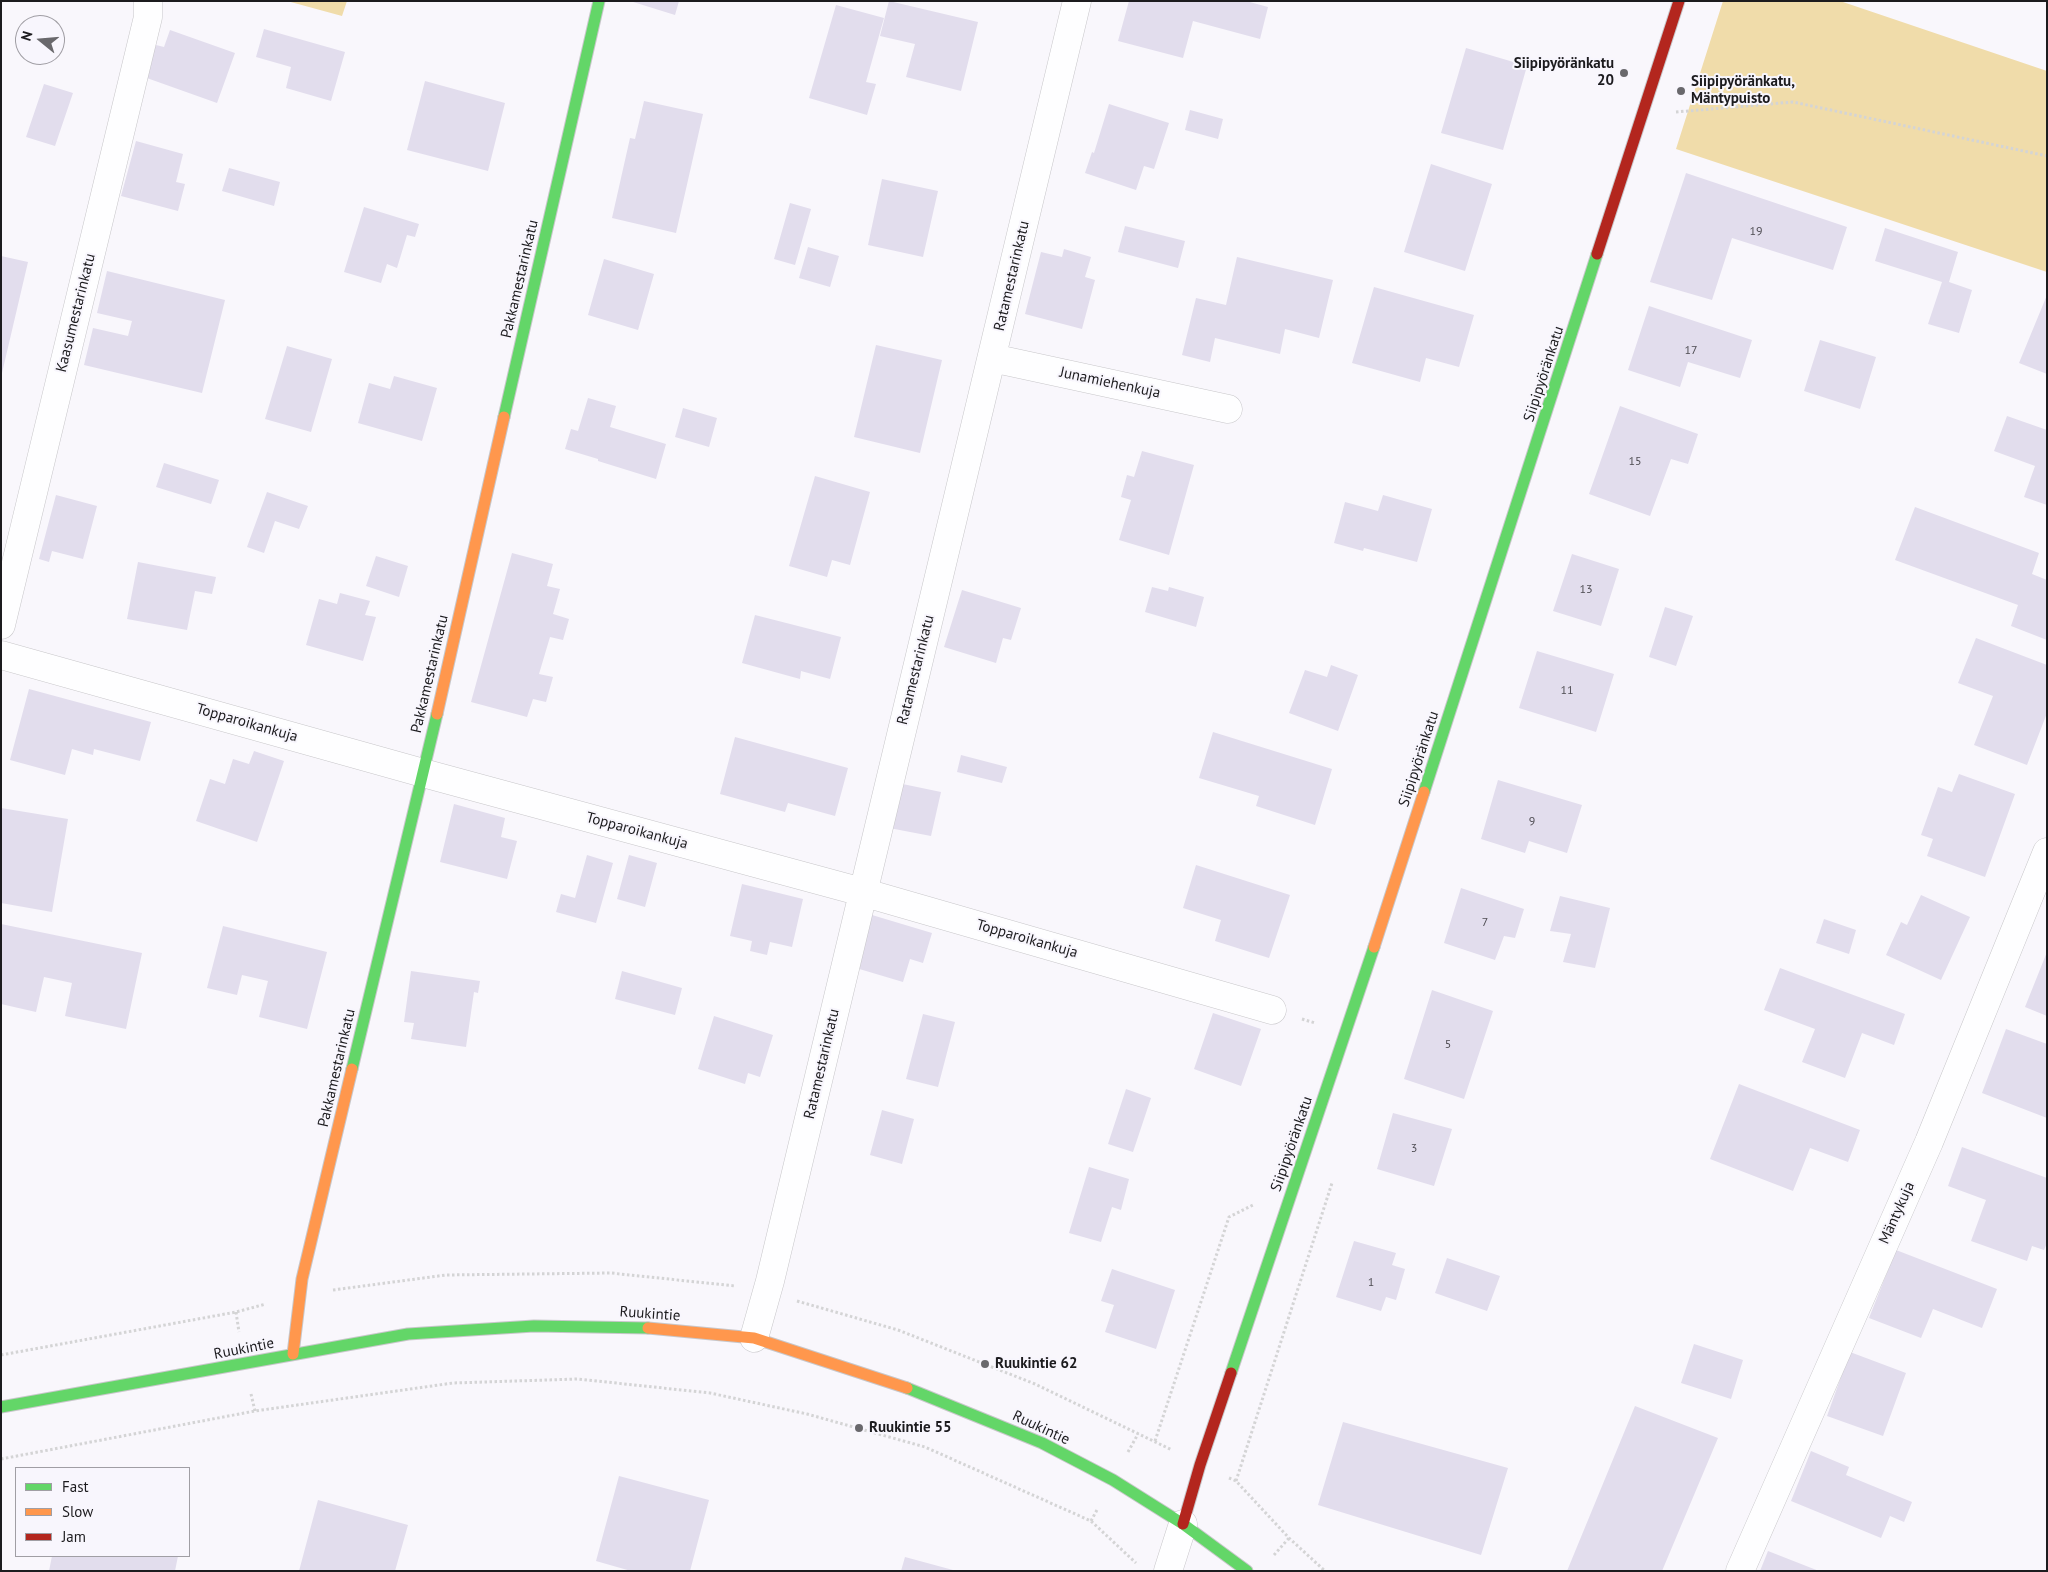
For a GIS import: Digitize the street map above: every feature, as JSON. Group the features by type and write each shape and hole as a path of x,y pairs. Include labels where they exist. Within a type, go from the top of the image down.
{"street":[{"name":"Kaasumestarinkatu","path":"1,625 148,17 148,1"},
{"name":"Pakkamestarinkatu","path":"293,1354 302,1279 423,773 599,1"},
{"name":"Ratamestarinkatu","path":"754,1338 770,1281 1077,1"},
{"name":"Siipipyöränkatu","path":"1183,1524 1200,1465 1349,1023 1679,1"},
{"name":"Junamiehenkuja","path":"992,358 1228,409"},
{"name":"Topparoikankuja","path":"1,655 423,773 862,892 1272,1010"},
{"name":"Mäntykuja","path":"1740,1571 1929,1142 2047,852"},
{"name":"Ruukintie","path":"1,1407 408,1334 534,1326 632,1326 754,1338 923,1393 1042,1443 1113,1480 1183,1524 1247,1571"},
{"path":"1168,1571 1183,1524"}],"path":[{"path":"1643,115 1793,102 2047,156"},
{"path":"1313,1033 1319,1014"},
{"path":"1155,1441 1229,1217 1256,1203"},
{"path":"1,1459 255,1411 444,1384 578,1379 710,1393 807,1414 925,1447 1091,1521 1141,1566"}],"shaded area":[{"path":"287,1 347,1 342,16"},
{"path":"1723,1 1840,1 2047,71 2047,272 1676,149"}],"building":[{"path":"630,1 679,1 675,15"},
{"path":"889,1 978,22 961,91 906,77 915,44 880,36"},
{"path":"1129,1 1246,1 1268,7 1260,39 1193,21 1183,58 1118,41"},
{"path":"836,5 884,18 866,82 876,84 867,115 809,98"},
{"path":"264,29 345,52 331,101 286,88 291,67 256,57"},
{"path":"170,30 235,53 217,103 144,77 156,45 164,47"},
{"path":"1466,48 1527,66 1503,150 1441,133"},
{"path":"425,81 505,103 488,171 407,150"},
{"path":"44,84 73,93 55,146 26,137"},
{"path":"644,101 703,114 676,233 612,218 630,138 635,139"},
{"path":"1109,104 1169,123 1154,169 1144,166 1136,190 1085,173 1092,152 1094,153"},
{"path":"1190,110 1223,119 1218,139 1185,130"},
{"path":"136,141 183,154 176,182 185,184 178,211 121,196"},
{"path":"1431,164 1492,184 1465,271 1404,252"},
{"path":"229,168 280,182 274,206 222,191"},
{"path":"1686,173 1847,227 1833,270 1732,238 1712,300 1650,282"},
{"path":"882,179 938,191 923,257 868,245"},
{"path":"790,203 811,209 795,265 774,259"},
{"path":"364,207 419,224 415,237 407,235 397,268 387,264 381,283 344,272"},
{"path":"1125,226 1185,241 1178,268 1118,252"},
{"path":"1885,228 1958,252 1949,282 1972,290 1959,333 1928,324 1942,282 1875,261"},
{"path":"808,247 839,256 830,287 799,278"},
{"path":"1064,249 1091,257 1085,277 1095,280 1082,329 1025,314 1041,252 1062,257"},
{"path":"1,256 28,262 2,373 1,373"},
{"path":"1237,257 1333,280 1319,338 1285,329 1280,354 1215,338 1210,362 1182,355 1196,298 1226,305"},
{"path":"604,259 654,274 638,330 588,315"},
{"path":"107,271 225,300 202,393 84,365 93,328 128,336 132,321 97,313"},
{"path":"1374,287 1474,315 1459,367 1426,358 1420,382 1352,363"},
{"path":"2047,295 2047,374 2019,363"},
{"path":"1649,306 1752,340 1740,378 1688,362 1680,387 1628,370"},
{"path":"1820,340 1876,357 1860,409 1804,391"},
{"path":"876,345 942,360 920,453 854,437"},
{"path":"287,346 332,359 311,432 265,419"},
{"path":"394,376 437,388 422,441 358,423 369,383 390,389"},
{"path":"588,398 616,406 610,427 666,444 656,479 565,449 571,429 578,431"},
{"path":"1620,406 1698,434 1688,464 1671,459 1650,516 1589,494"},
{"path":"683,408 717,418 709,447 675,437"},
{"path":"2007,416 2047,430 2047,505 2024,497 2035,466 1994,451"},
{"path":"1142,451 1194,465 1169,555 1119,540 1131,500 1121,497 1127,475 1134,477"},
{"path":"164,463 219,480 211,504 156,487"},
{"path":"815,476 870,492 850,565 832,560 827,577 789,566"},
{"path":"267,492 308,506 299,529 275,521 264,553 247,547"},
{"path":"56,495 97,506 83,559 52,551 49,562 39,559"},
{"path":"1383,495 1432,509 1417,562 1364,548 1363,551 1334,543 1345,502 1378,511"},
{"path":"1915,507 2039,553 2032,574 2047,580 2047,640 2011,626 2018,605 1895,560"},
{"path":"512,553 553,564 547,586 560,589 553,614 569,619 563,640 550,637 539,674 553,677 546,702 533,699 527,717 471,702"},
{"path":"1572,554 1619,569 1601,626 1553,611"},
{"path":"376,556 408,566 399,597 366,586"},
{"path":"138,562 216,577 212,594 195,591 187,630 127,619"},
{"path":"1152,587 1168,591 1169,587 1204,597 1196,627 1145,612"},
{"path":"962,590 1021,608 1011,640 1003,638 996,663 944,647"},
{"path":"340,593 370,601 365,615 376,617 363,661 306,645 319,599 337,604"},
{"path":"1665,607 1693,616 1676,666 1649,657"},
{"path":"755,615 841,637 830,679 801,671 800,679 742,663"},
{"path":"1976,638 2047,665 2047,713 2027,765 1974,745 1993,696 1958,683"},
{"path":"1537,651 1614,674 1596,732 1519,708"},
{"path":"1331,665 1358,675 1338,731 1289,713 1305,670 1327,677"},
{"path":"29,689 151,722 140,761 94,749 93,755 72,749 65,775 10,760"},
{"path":"1213,732 1332,769 1315,825 1256,806 1259,796 1199,778"},
{"path":"735,737 848,768 835,816 788,803 785,812 720,794"},
{"path":"254,751 284,761 257,842 196,821 210,779 225,784 233,759 249,764"},
{"path":"961,755 1007,767 1002,783 957,772"},
{"path":"1959,774 2015,794 1985,877 1927,856 1933,839 1921,835 1938,787 1952,792"},
{"path":"1498,780 1582,805 1567,853 1529,841 1525,853 1481,839"},
{"path":"893,782 941,792 931,836 884,827"},
{"path":"454,804 505,818 501,837 517,841 507,879 440,862"},
{"path":"1,808 68,819 52,912 1,903"},
{"path":"587,855 613,863 596,923 556,912 561,894 575,898"},
{"path":"629,855 657,863 645,907 617,899"},
{"path":"1196,865 1290,895 1269,958 1215,941 1221,920 1183,908"},
{"path":"742,884 803,899 792,947 770,942 767,955 750,951 752,941 730,936"},
{"path":"1461,888 1524,909 1515,938 1504,936 1495,960 1444,943"},
{"path":"1921,895 1970,917 1941,980 1886,955 1901,922 1907,925"},
{"path":"1560,896 1610,908 1595,968 1563,962 1571,934 1550,931"},
{"path":"872,915 932,933 923,963 910,959 903,982 856,968"},
{"path":"1824,919 1856,930 1849,954 1816,943"},
{"path":"1,924 142,953 126,1029 65,1016 72,983 44,977 36,1012 1,1004"},
{"path":"223,926 327,952 307,1029 259,1017 268,981 242,975 237,995 207,988"},
{"path":"2047,952 2047,1016 2025,1007"},
{"path":"1780,968 1905,1014 1894,1045 1862,1033 1845,1078 1802,1062 1815,1029 1764,1010"},
{"path":"411,971 480,981 478,993 474,992 466,1047 411,1039 414,1023 404,1022"},
{"path":"622,971 682,988 675,1015 615,999"},
{"path":"1432,990 1493,1011 1464,1099 1404,1079"},
{"path":"1213,1013 1261,1029 1241,1086 1194,1069"},
{"path":"923,1014 955,1022 938,1087 906,1079"},
{"path":"714,1016 773,1035 760,1077 748,1073 745,1084 698,1069"},
{"path":"2006,1029 2047,1044 2047,1118 1982,1093"},
{"path":"1739,1084 1860,1130 1848,1162 1810,1148 1793,1191 1710,1159"},
{"path":"1126,1089 1151,1098 1133,1152 1108,1144"},
{"path":"882,1110 914,1119 902,1164 870,1155"},
{"path":"1393,1113 1452,1129 1434,1186 1377,1169"},
{"path":"1962,1147 2047,1178 2047,1243 2044,1250 2032,1246 2027,1261 1971,1241 1986,1200 1948,1186"},
{"path":"1089,1167 1129,1179 1121,1210 1112,1207 1101,1242 1069,1233"},
{"path":"1354,1241 1396,1253 1392,1265 1405,1269 1396,1300 1386,1297 1381,1311 1336,1297"},
{"path":"1896,1250 1997,1289 1982,1328 1933,1309 1921,1338 1869,1318"},
{"path":"1447,1258 1500,1276 1487,1311 1435,1293"},
{"path":"1112,1269 1175,1290 1156,1349 1105,1332 1114,1305 1101,1301"},
{"path":"1694,1344 1743,1360 1731,1399 1681,1383"},
{"path":"1850,1352 1906,1373 1883,1436 1827,1416"},
{"path":"1635,1406 1718,1438 1662,1571 1567,1571"},
{"path":"1343,1422 1508,1468 1481,1555 1318,1505"},
{"path":"1811,1451 1849,1467 1846,1475 1912,1502 1904,1522 1890,1516 1881,1538 1791,1501"},
{"path":"619,1476 709,1500 690,1571 631,1571 596,1561"},
{"path":"318,1500 408,1525 395,1571 299,1571"},
{"path":"1768,1551 1819,1571 1760,1571"},
{"path":"52,1557 178,1557 175,1571 49,1571"},
{"path":"905,1557 953,1570 953,1571 901,1571"}],"traffic: fast":[{"path":"504,417 599,1"},
{"path":"1424,792 1597,254"},
{"path":"352,1069 437,714"},
{"path":"1231,1373 1374,947"},
{"path":"1,1407 408,1334 534,1326 648,1328"},
{"path":"907,1388 1042,1443 1113,1480 1183,1524 1247,1571"}],"traffic: slow":[{"path":"437,714 504,417"},
{"path":"1374,947 1424,792"},
{"path":"293,1354 302,1279 352,1069"},
{"path":"648,1328 754,1338 907,1388"}],"traffic: jam":[{"path":"1597,254 1679,1"},
{"path":"1183,1524 1200,1465 1231,1373"}],"place":[{"name":"Siipipyöränkatu 20","path":"1624,73"},
{"name":"Siipipyöränkatu, Mäntypuisto","path":"1681,91"},
{"name":"Ruukintie 62","path":"985,1364"},
{"name":"Ruukintie 55","path":"859,1428"}]}
